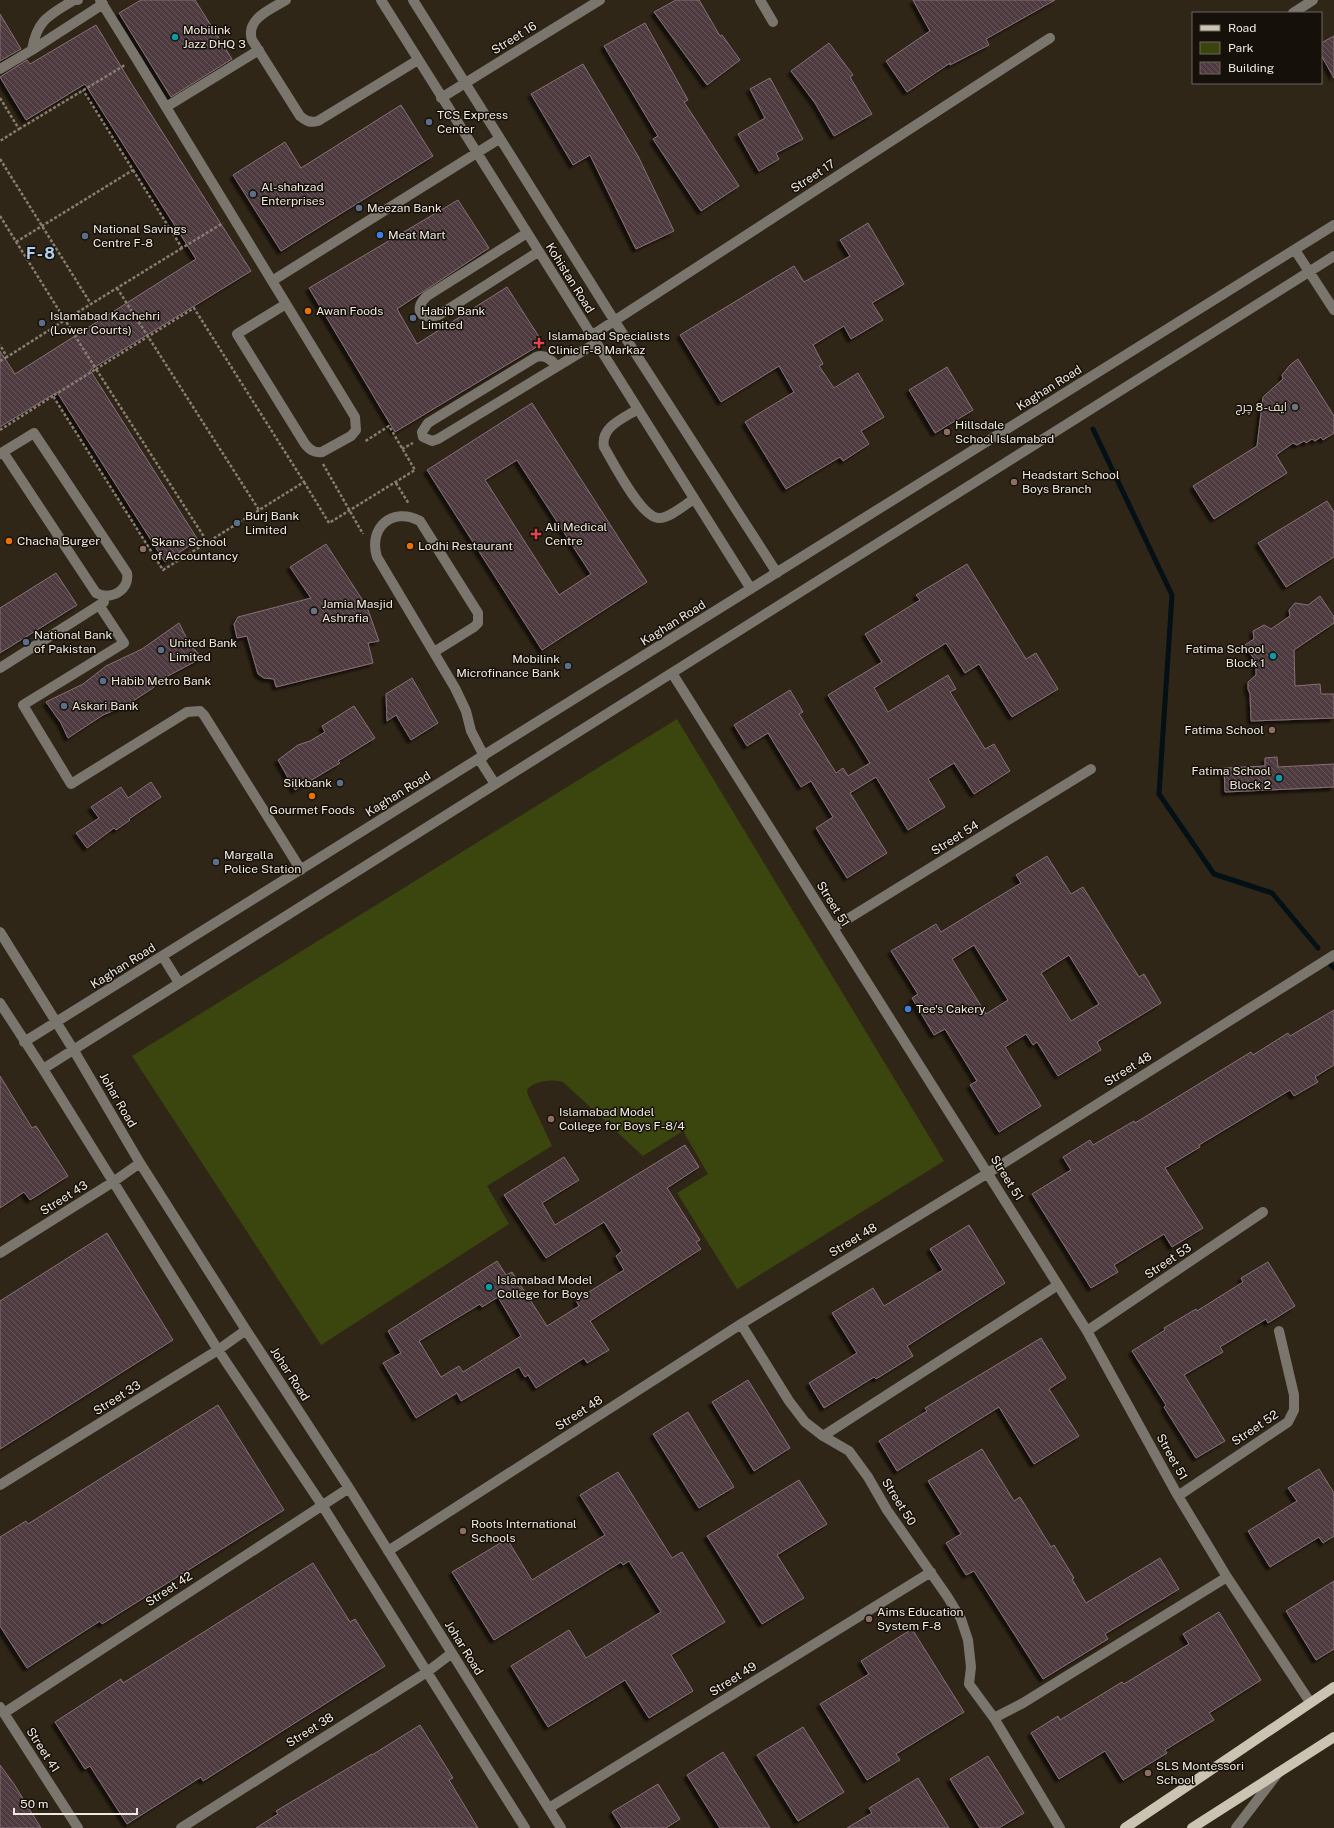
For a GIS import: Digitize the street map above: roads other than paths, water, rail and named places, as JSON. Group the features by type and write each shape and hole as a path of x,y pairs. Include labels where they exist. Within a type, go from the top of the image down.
{"main road":[{"path":"1125,1828 1334,1687"},
{"path":"1192,1828 1334,1737"}],"street":[{"path":"32,50 35,34 44,20 74,0 78,0"},
{"path":"286,0 254,21 250,27 250,33 258,50 300,116 311,123 318,121 418,60"},
{"name":"Kohistan Road","path":"381,0 751,589"},
{"name":"Kohistan Road","path":"413,0 499,139 777,573"},
{"name":"Street 16","path":"442,98 600,0"},
{"path":"760,0 773,22"},
{"path":"1295,12 1313,0"},
{"path":"0,69 32,50 101,2 166,107 355,417 356,430 352,436 322,452 317,453 310,450 305,444 237,334 286,304"},
{"name":"Street 17","path":"556,366 547,357 541,355 536,357 428,423 422,432 423,436 432,441 438,439 556,366 594,339 614,320 1050,38"},
{"path":"166,107 258,50"},
{"path":"272,281 499,139"},
{"name":"Kaghan Road","path":"24,1042 163,957 1334,225"},
{"path":"527,233 427,296 421,302 419,308 421,314 425,317 438,315 538,252"},
{"path":"1295,250 1334,310"},
{"path":"43,1069 1334,256"},
{"path":"638,410 610,427 605,433 602,441 604,447 642,508 653,517 664,518 694,499"},
{"path":"0,668 118,592 125,586 128,580 127,573 34,433 1,453 96,593 102,596 110,596 118,592"},
{"path":"434,652 474,627 478,623 478,613 420,521 408,516 395,517 379,528 374,540 374,549 377,557 462,700 471,731 495,784"},
{"path":"99,605 124,643 23,705 71,784 187,712 200,711 204,715 301,870"},
{"name":"Street 51","path":"672,673 1087,1331 1178,1496 1227,1577 1310,1702"},
{"name":"Street 54","path":"833,928 1091,770"},
{"name":"Johar Road","path":"0,932 74,1049 140,1163 388,1551 561,1828"},
{"name":"Street 48","path":"388,1551 740,1324 988,1173 1334,955"},
{"path":"163,957 179,983"},
{"path":"0,1003 43,1069 218,1350 322,1505 525,1828"},
{"name":"Street 43","path":"0,1253 113,1182 140,1163"},
{"name":"Street 53","path":"1087,1331 1263,1212"},
{"path":"823,1436 1058,1285"},
{"name":"Street 50","path":"740,1324 789,1401 805,1422 823,1436 848,1451 868,1476 887,1510 931,1572 961,1619 968,1640 970,1667 969,1684 994,1718 1060,1828"},
{"name":"Street 33","path":"0,1486 218,1350 246,1330"},
{"name":"Street 52","path":"1178,1496 1288,1422 1294,1410 1294,1395 1279,1331"},
{"name":"Street 42","path":"2,1710 348,1488"},
{"name":"Street 49","path":"549,1808 931,1572"},
{"path":"994,1718 1023,1703 1227,1577"},
{"name":"Street 38","path":"181,1828 427,1672 452,1653"},
{"name":"Street 41","path":"2,1710 78,1828"},
{"path":"1236,1828 1279,1772"}],"waterway":[{"path":"1093,429 1172,595 1159,794 1214,874 1272,893 1318,948"},
{"path":"1331,965 1334,968"}],"place":[{"name":"Mobilink Jazz DHQ 3","path":"175,37"},
{"name":"TCS Express Center","path":"429,122"},
{"name":"Al-shahzad Enterprises","path":"253,194"},
{"name":"Meezan Bank","path":"359,208"},
{"name":"Meat Mart","path":"380,235"},
{"name":"National Savings Centre F-8","path":"85,236"},
{"name":"Awan Foods","path":"308,311"},
{"name":"Habib Bank Limited","path":"413,318"},
{"name":"Islamabad Kachehri (Lower Courts)","path":"42,323"},
{"name":"Islamabad Specialists Clinic F-8 Markaz","path":"539,343"},
{"name":"ایف-8 چرچ","path":"1295,407"},
{"name":"Hillsdale School Islamabad","path":"947,432"},
{"name":"Headstart School Boys Branch","path":"1014,482"},
{"name":"Burj Bank Limited","path":"237,523"},
{"name":"Ali Medical Centre","path":"536,534"},
{"name":"Chacha Burger","path":"9,541"},
{"name":"Lodhi Restaurant","path":"410,546"},
{"name":"Skans School of Accountancy","path":"143,549"},
{"name":"Jamia Masjid Ashrafia","path":"314,611"},
{"name":"National Bank of Pakistan","path":"26,642"},
{"name":"United Bank Limited","path":"161,650"},
{"name":"Fatima School Block 1","path":"1273,656"},
{"name":"Mobilink Microfinance Bank","path":"568,666"},
{"name":"Habib Metro Bank","path":"103,681"},
{"name":"Askari Bank","path":"64,706"},
{"name":"Fatima School","path":"1272,730"},
{"name":"Fatima School Block 2","path":"1279,778"},
{"name":"Silkbank","path":"340,783"},
{"name":"Gourmet Foods","path":"312,796"},
{"name":"Margalla Police Station","path":"216,862"},
{"name":"Tee's Cakery","path":"908,1009"},
{"name":"Islamabad Model College for Boys F-8/4","path":"551,1119"},
{"name":"Islamabad Model College for Boys","path":"489,1287"},
{"name":"Roots International Schools","path":"463,1531"},
{"name":"Aims Education System F-8","path":"869,1619"},
{"name":"SLS Montessori School","path":"1148,1773"}],"district":[{"name":"F-8","path":"41,253"}]}
